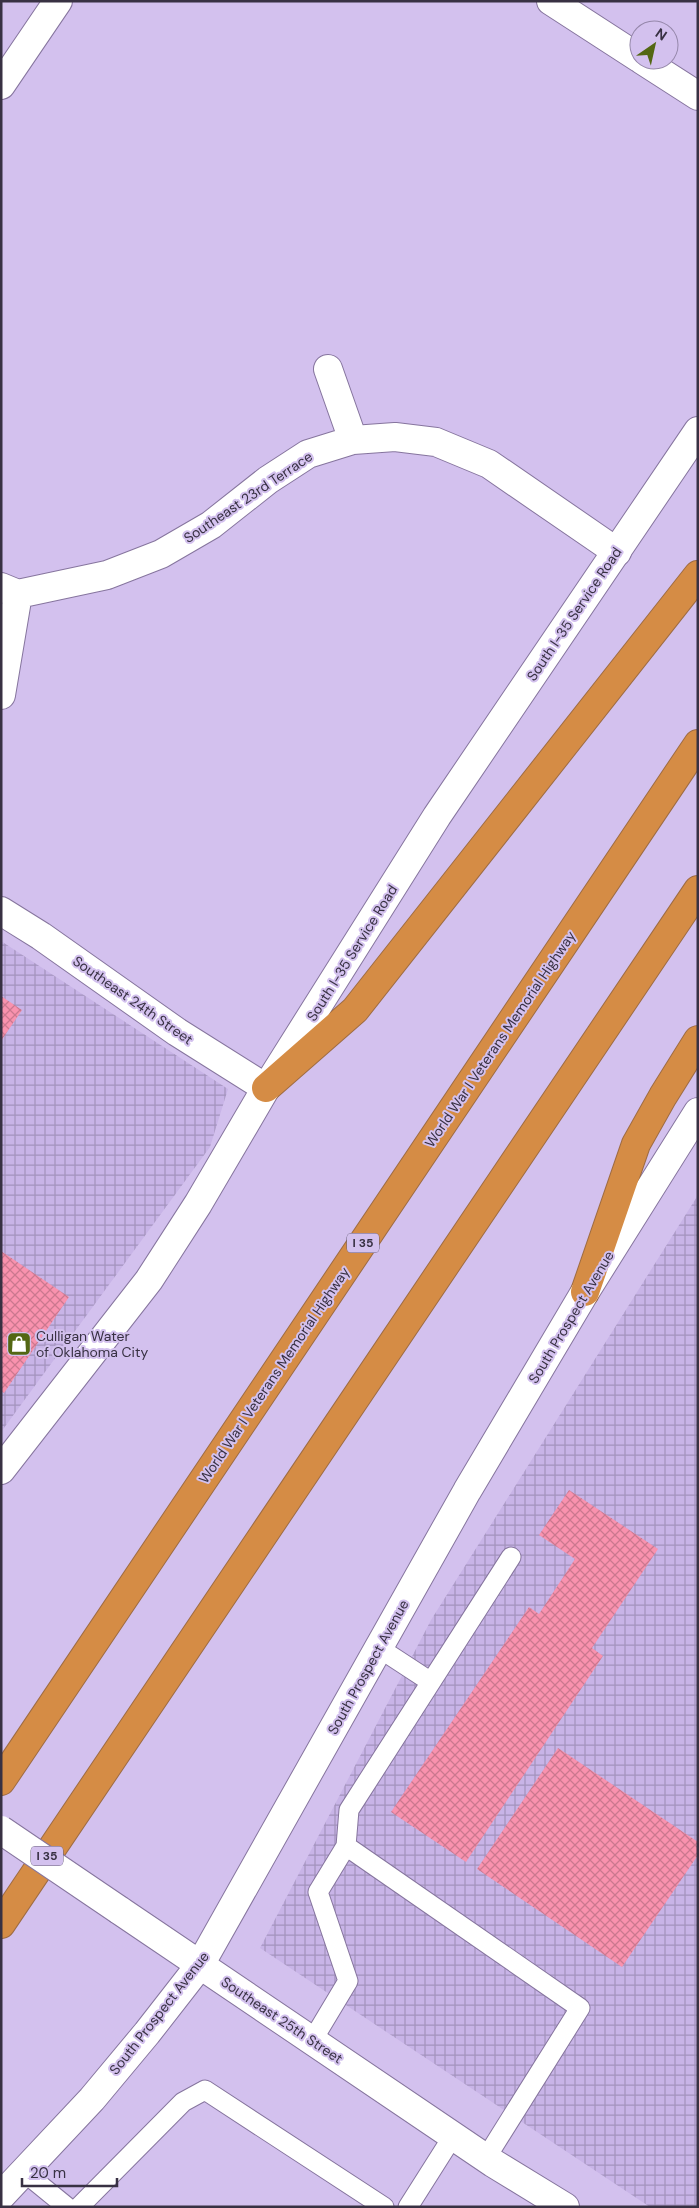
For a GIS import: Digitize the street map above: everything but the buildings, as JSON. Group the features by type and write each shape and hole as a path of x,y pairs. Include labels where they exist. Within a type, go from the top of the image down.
{"highway":[{"path":"266,1088 355,1010 698,575"},
{"name":"World War I Veterans Memorial Highway","path":"1,1781 698,744"},
{"name":"I 35","path":"1,1924 698,890"},
{"path":"585,1292 636,1144 698,1040"}],"main road":[{"path":"2,81 58,1"},
{"path":"551,1 629,52"},
{"path":"658,70 698,96"},
{"path":"328,369 353,440"},
{"name":"South I-35 Service Road","path":"1,1470 149,1280 198,1204 266,1088 437,816 698,431"},
{"name":"Southeast 23rd Terrace","path":"10,590 107,575 161,554 211,525 268,480 308,454 353,440 395,437 436,442 489,464 617,552"},
{"path":"1,695 10,590"},
{"name":"Southeast 24th Street","path":"1,911 41,936 177,1032 266,1088"},
{"name":"South Prospect Avenue","path":"1,2196 92,2099 200,1965 468,1491 585,1292 698,1112"},
{"name":"Southeast 25th Street","path":"1,1830 453,2136 565,2207"}],"lane":[{"path":"312,2041 348,1981 318,1892 346,1846 349,1810 511,1557"},
{"path":"379,1648 432,1682"},
{"path":"346,1846 580,2008 486,2158"},
{"path":"79,2207 183,2102 205,2090 384,2207"},
{"path":"408,2207 453,2136"},
{"path":"24,2172 67,2207"}],"shaded area":[{"path":"1,941 228,1089 210,1147 1,1432"},
{"path":"698,1195 698,2207 650,2207 260,1948 431,1620"}],"place":[{"name":"Culligan Water of Oklahoma City","path":"19,1344"}]}
